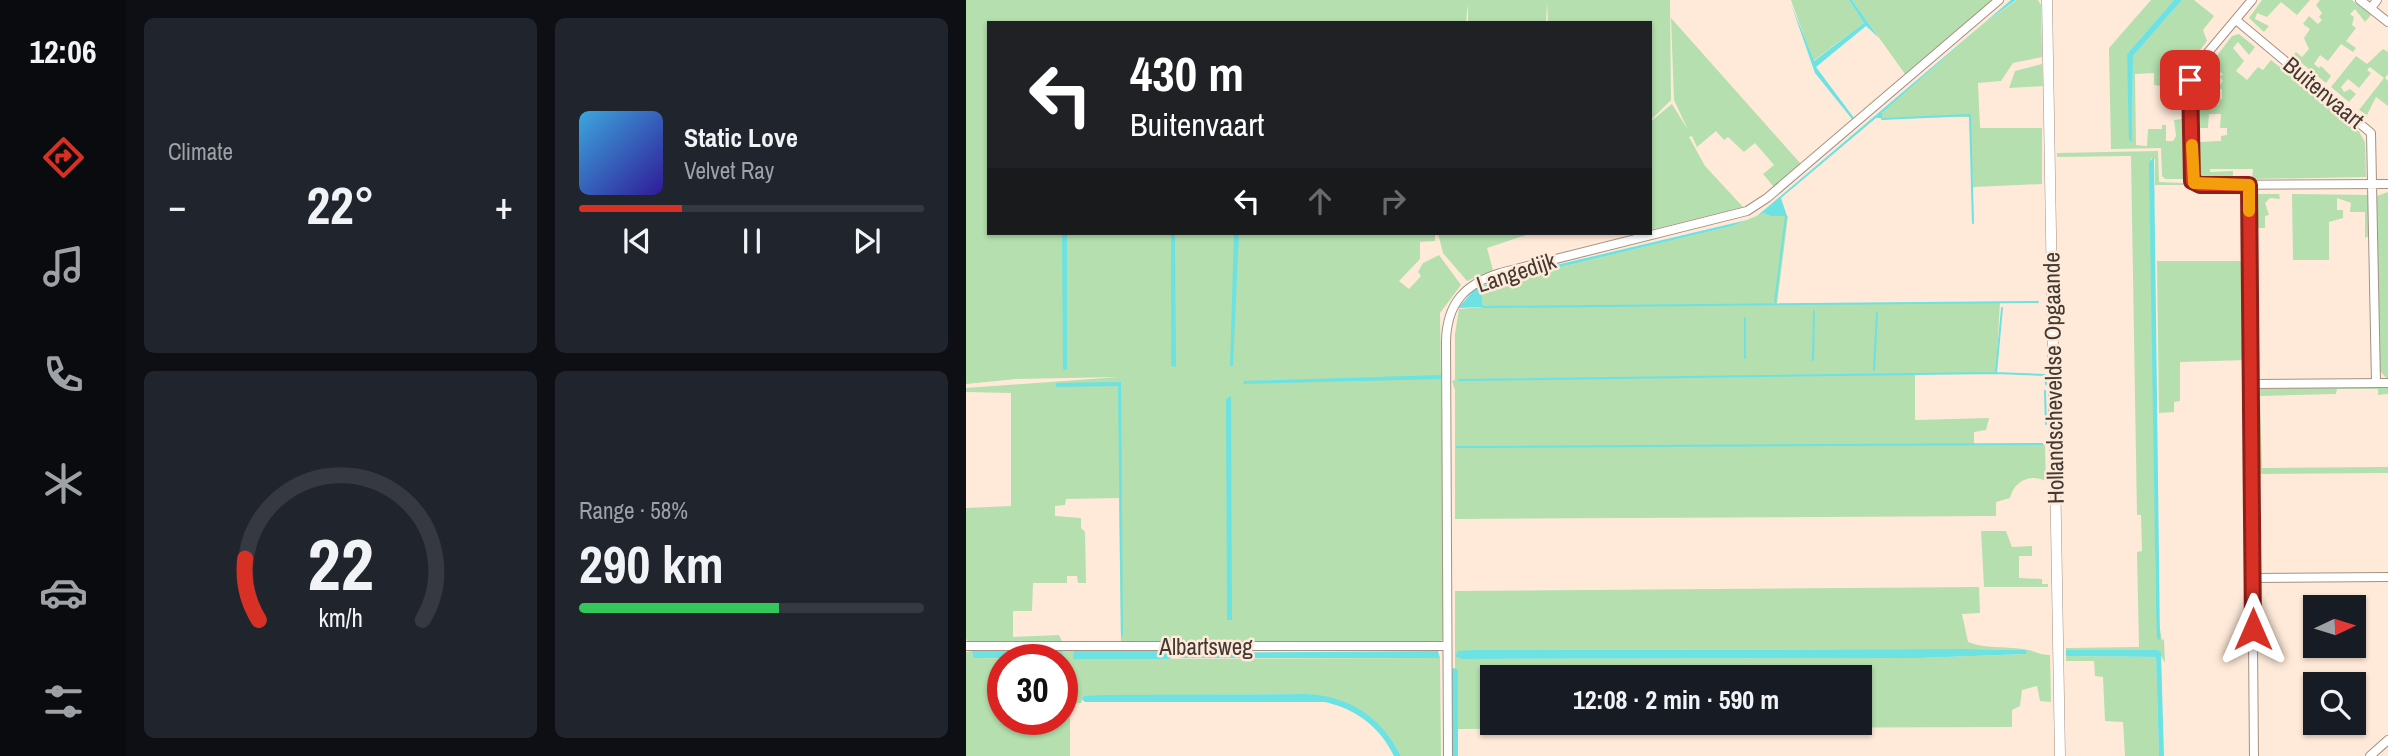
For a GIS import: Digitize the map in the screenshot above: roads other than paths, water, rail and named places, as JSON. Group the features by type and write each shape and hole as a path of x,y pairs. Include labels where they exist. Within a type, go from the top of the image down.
{"street":[{"name":"Langedijk","path":"1448,756 1446,333 1450,312 1462,293 1478,281 1500,273 1730,218 1747,211 1778,190 1999,0"},
{"name":"Hollandscheveldse Opgaande","path":"2047,0 2060,756"},
{"path":"2252,0 2194,69 2190,80 2192,181 2200,185 2388,184"},
{"path":"2360,0 2388,22"},
{"path":"2371,8 2377,0"},
{"name":"Buitenvaart","path":"2236,20 2367,128 2373,138 2376,383"},
{"path":"2249,185 2254,756"},
{"path":"2252,384 2388,383"},
{"path":"2253,578 2388,577"},
{"name":"Albartsweg","path":"966,646 1447,646"},
{"path":"2370,756 2388,740"}],"water":[{"path":"1849,0 1852,0 1879,38 1866,26 1816,67 1854,118 1852,119 1815,73 1791,4 1814,61 1864,23"},
{"path":"2011,0 2016,0 1984,23 1882,113 1882,118 1876,118 1781,198 1787,216 1764,213 1757,216"},
{"path":"2174,0 2182,0 2133,56 2132,142 2129,140 2127,54"},
{"path":"2154,157 2160,641 2157,638 2156,608 2149,162"},
{"path":"1747,220 1732,226 1502,281 1481,289 1483,307 1458,308 1475,289 1501,278"},
{"path":"1062,235 1067,235 1067,370 1063,369"},
{"path":"1171,235 1175,235 1176,367 1171,366"},
{"path":"1234,235 1239,235 1233,366 1230,366"},
{"path":"1441,375 1441,379 1243,384 1244,381"},
{"path":"1121,382 1121,637 1118,386 1056,387 1056,383"},
{"path":"1231,396 1232,620 1227,620 1226,399"},
{"path":"1473,650 2026,650 2027,654 1920,658 1462,659 1455,656 1458,651"},
{"path":"2066,650 2158,650 2161,653 2164,756 2159,756 2156,657 2066,656"},
{"path":"972,651 987,651 987,658 973,658"},
{"path":"1078,651 1170,651 1170,659 1078,659"},
{"path":"1438,651 1440,658 1180,658 1179,653"},
{"path":"1450,670 1458,670 1458,756 1452,756"},
{"path":"1306,694 1336,699 1362,711 1384,730 1401,756 1394,756 1382,736 1366,721 1347,709 1325,702 1085,702 1082,699 1084,696 1102,695"}],"waterway":[{"path":"1882,119 1970,115 1973,223"},
{"path":"1775,302 1786,216"},
{"path":"1483,307 2038,302"},
{"path":"1459,380 1996,373 2002,308"},
{"path":"1813,360 1814,311"},
{"path":"1874,370 1877,313"},
{"path":"1745,318 1745,358"},
{"path":"1996,373 2045,375 2046,384"},
{"path":"2045,391 2046,424"},
{"path":"1457,447 2042,444"}]}
